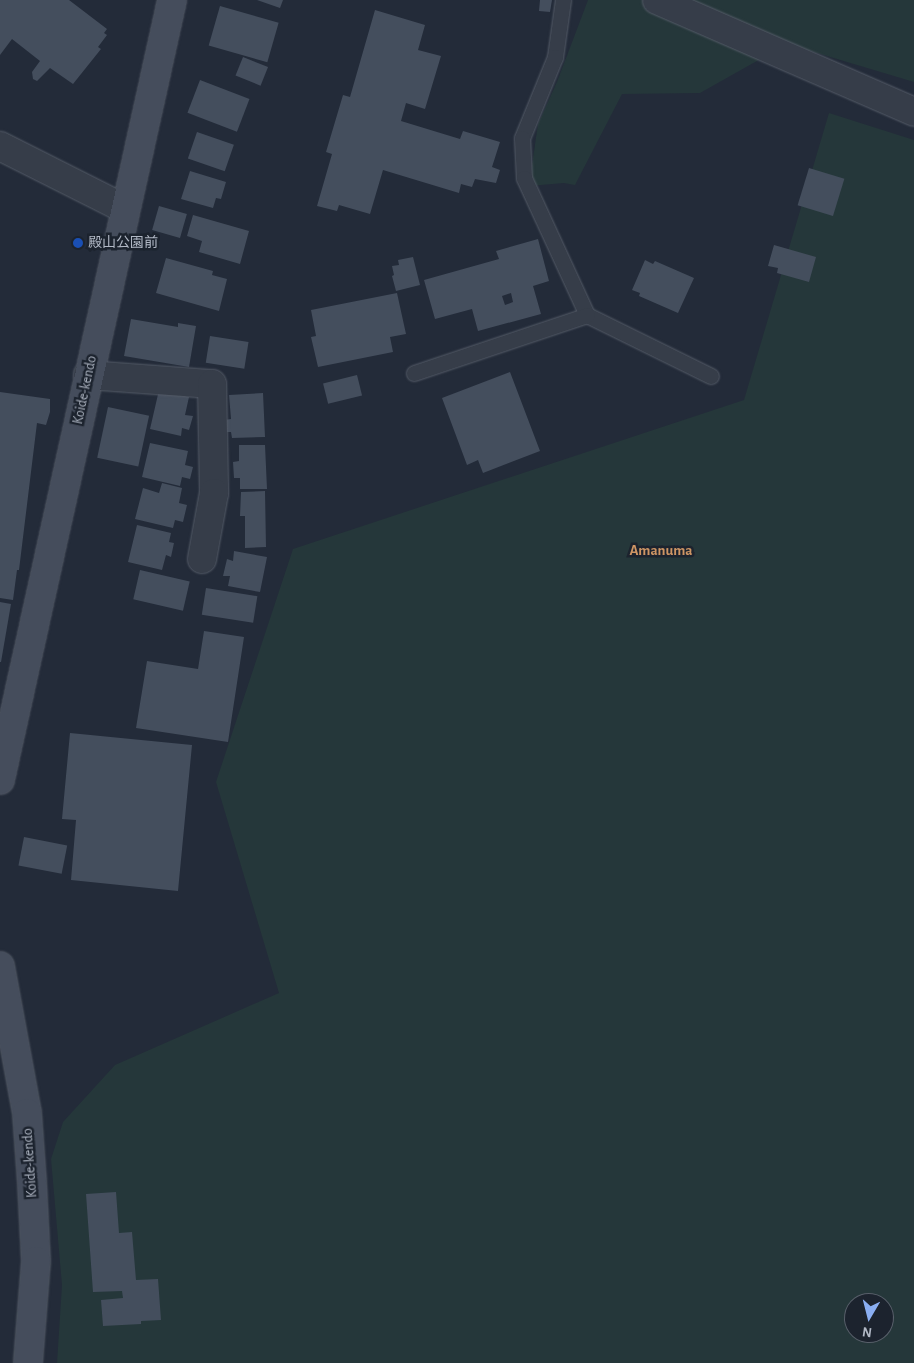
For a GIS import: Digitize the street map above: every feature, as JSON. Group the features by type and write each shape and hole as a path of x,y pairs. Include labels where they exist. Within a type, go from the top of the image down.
{"main road":[{"name":"Koide-kendo","path":"0,780 172,0"},
{"name":"Koide-kendo","path":"0,966 25,1104 32,1183 36,1261 28,1363"}],"street":[{"path":"657,0 914,112"},
{"path":"4,155 125,209"},
{"path":"88,375 212,384 214,493 202,559"}],"lane":[{"path":"563,0 555,57 522,138 524,178 587,315 711,376"},
{"path":"414,373 587,315"}],"shaded area":[{"path":"588,0 914,0 914,82 787,44 700,93 622,94 575,185 564,183 529,186 538,124 557,82"},
{"path":"829,113 914,140 914,1363 57,1363 62,1285 51,1159 63,1122 115,1065 279,993 216,782 293,549 744,400"}],"building":[{"path":"0,0 69,0 107,29 104,33 107,35 98,47 101,49 73,84 50,68 37,81 33,79 32,72 40,61 12,39 0,55"},
{"path":"257,0 283,0 280,8"},
{"path":"540,0 552,0 550,12 539,11"},
{"path":"220,6 279,23 267,62 209,45"},
{"path":"375,10 425,25 418,50 441,56 425,109 406,103 401,121 460,139 463,131 500,142 492,167 500,170 496,183 475,179 472,187 461,184 459,193 383,170 370,214 339,205 337,211 317,206 332,154 326,152 343,95 350,97"},
{"path":"243,57 268,67 261,86 236,76"},
{"path":"200,80 249,99 237,132 187,113"},
{"path":"197,132 234,145 225,171 188,158"},
{"path":"809,168 844,179 833,216 798,205"},
{"path":"190,171 226,182 221,199 216,198 213,208 181,199"},
{"path":"159,206 187,214 180,238 152,230"},
{"path":"193,215 249,231 240,264 199,252 202,241 187,236"},
{"path":"538,239 549,281 533,286 541,314 478,331 472,309 435,319 424,280 499,259 496,251","holes":["511,293 513,302 505,305 502,296"]},
{"path":"774,245 816,257 809,282 777,273 778,268 768,266"},
{"path":"413,257 420,285 396,291 392,276 394,275 392,266 399,265 398,260"},
{"path":"166,258 213,271 212,275 227,279 219,311 156,293"},
{"path":"645,260 653,264 655,261 694,278 678,313 639,296 640,293 632,290"},
{"path":"397,293 406,334 390,337 393,352 318,367 311,337 316,336 311,310"},
{"path":"131,319 178,327 178,323 196,326 189,367 124,356"},
{"path":"210,336 249,342 244,369 206,363"},
{"path":"510,372 540,451 483,473 478,460 467,465 442,398"},
{"path":"357,375 362,395 328,404 323,383"},
{"path":"159,390 189,397 185,415 193,416 189,430 182,428 181,436 150,429"},
{"path":"0,392 50,399 50,412 46,425 37,423 19,570 17,570 13,600 0,598"},
{"path":"263,393 265,437 232,438 231,432 225,432 224,420 231,419 229,395"},
{"path":"108,407 149,416 138,467 97,458"},
{"path":"150,443 188,451 185,465 193,467 190,479 182,477 180,486 142,477"},
{"path":"239,445 265,445 267,489 240,489 240,478 234,478 233,462 239,461"},
{"path":"162,483 182,488 179,503 187,505 183,522 175,520 173,528 135,519 143,488 159,493"},
{"path":"265,491 266,547 245,548 245,516 240,516 241,492"},
{"path":"137,525 171,533 169,542 174,543 171,557 166,555 162,570 128,562"},
{"path":"234,551 267,557 260,592 228,586 230,576 223,576 227,559 233,561"},
{"path":"140,570 190,581 183,611 133,599"},
{"path":"206,588 257,596 253,623 202,615"},
{"path":"0,602 11,604 1,662 0,662"},
{"path":"204,631 244,637 228,742 136,728 147,661 198,669"},
{"path":"70,733 192,745 178,891 71,880 76,820 62,819"},
{"path":"24,837 67,845 62,874 18,865"},
{"path":"116,1192 119,1233 132,1232 136,1280 158,1279 161,1320 141,1321 141,1324 103,1326 101,1300 123,1298 122,1291 93,1292 86,1194"}],"place":[{"name":"殿山公園前","path":"78,243"}],"district":[{"name":"Amanuma","path":"661,551"}]}
